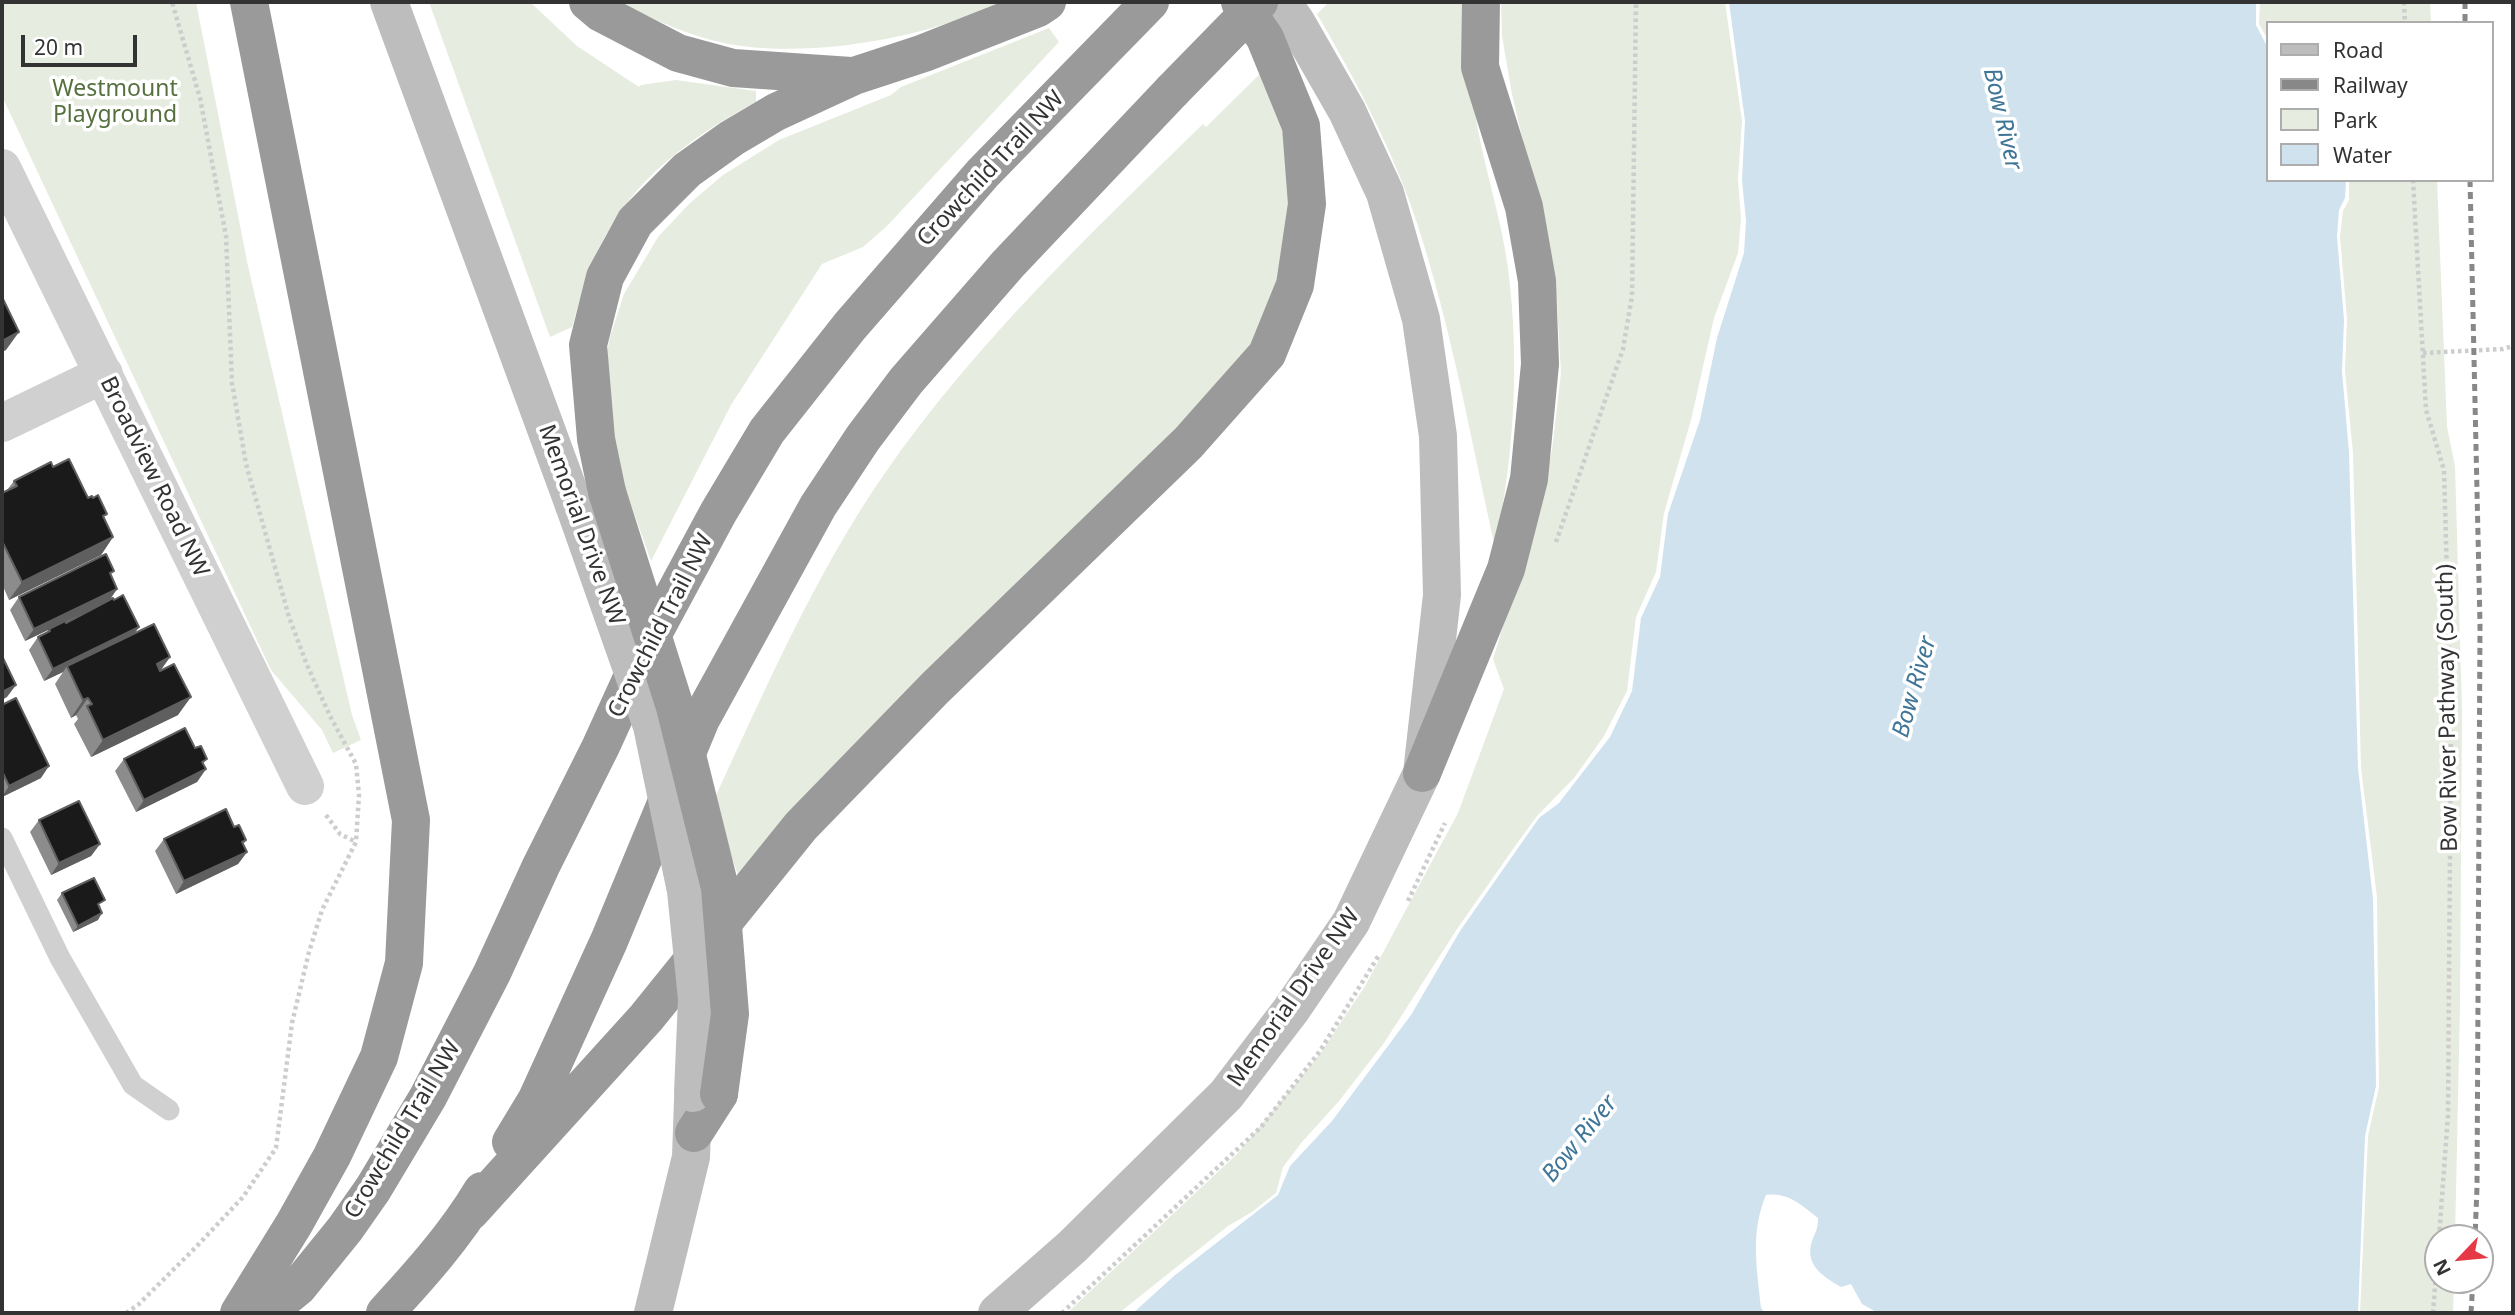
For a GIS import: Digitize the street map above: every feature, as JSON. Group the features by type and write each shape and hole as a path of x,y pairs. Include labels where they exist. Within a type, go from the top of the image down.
{"highway":[{"path":"239,1313 332,1156 379,1057 404,963 411,820 249,2"},
{"path":"588,2 600,13 678,53 733,68 854,76"},
{"path":"694,1133 730,1014 720,888 674,707 591,499 596,439 588,345 605,277 635,222 687,170 732,138 776,112 854,76 924,54 1047,2"},
{"path":"386,1313 418,1278 470,1212 646,1017 801,826 935,688 1188,443 1267,354 1295,285 1307,204 1301,126 1265,38 1240,2"},
{"path":"470,1212 537,1098 609,941 701,719 818,506 863,438 906,381 1008,264 1259,2"},
{"path":"1422,773 1506,569 1529,478 1540,364 1537,281 1524,207 1480,67 1481,2"},
{"name":"Crowchild Trail NW","path":"266,1313 298,1287 330,1250 373,1189 428,1097 492,973 647,645 718,513 768,431 850,326 983,173 1139,13"}],"main road":[{"name":"Memorial Drive NW","path":"389,2 591,499"},
{"name":"Memorial Drive NW","path":"997,1313 1072,1247 1226,1095 1291,1010 1351,922 1422,773 1442,594 1438,436 1421,319 1385,193 1347,111 1282,2"},
{"path":"653,1313 691,1157 694,1133"}],"street":[{"name":"Broadview Road NW","path":"2,168 305,786"},
{"path":"2,423 104,374"}],"lane":[{"path":"2,838 60,958 133,1085 169,1110"}],"path":[{"path":"1623,349 1632,296 1635,247 1636,2"},
{"path":"2404,2 2405,21"},
{"name":"Bow River Pathway (South)","path":"2413,182 2426,410 2444,471 2451,720 2448,1115 2440,1224"},
{"path":"2423,353 2503,349 2513,346"},
{"path":"2433,1313 2434,1294"}],"green space":[{"name":"Westmount Playground","path":"2,2 196,2 248,266 352,715 361,740 333,753 322,730 271,670 2,96"},
{"path":"429,2 530,2 577,46 639,87 676,80 756,91 756,102 688,144 667,161 629,200 613,222 595,256 572,327 550,337"},
{"path":"620,2 1001,2 972,15 903,35 828,47 791,49 756,48 710,40 671,26"},
{"path":"1329,2 1463,2 1475,113 1505,249 1512,303 1514,374 1511,444 1495,547 1457,372 1423,242 1400,176 1379,128 1317,14"},
{"path":"1501,2 1725,2 1742,121 1738,179 1741,219 1738,253 1714,318 1691,420 1664,513 1656,572 1636,617 1627,691 1604,736 1574,778 1537,816 1518,842 1457,929 1384,1043 1283,1167 1276,1193 1228,1226 1119,1313 1067,1313 1237,1154 1320,1054 1365,986 1458,813 1504,689 1493,659 1540,506 1552,450 1561,373 1557,301 1512,94 1502,36"},
{"path":"2260,2 2430,2 2431,21 2266,21 2266,36 2259,24"},
{"path":"1049,28 1059,42 887,226 863,247 822,264 731,405 651,561 618,468 605,363 624,294 658,237 689,204 723,175 779,140 891,95 901,87"},
{"path":"1262,72 1276,101 1294,181 1286,267 1247,354 1221,385 739,878 713,802 792,633 836,551 885,473 957,379 1036,291 1203,124 1206,127"},
{"path":"2349,182 2437,182 2447,427 2455,466 2462,710 2460,1005 2455,1224 2424,1224 2424,1294 2454,1294 2453,1313 2360,1313 2368,1136 2379,1087 2377,897 2361,768 2353,453 2345,371 2347,319 2340,237 2343,211 2349,200"}],"water":[{"name":"Bow River","path":"1729,2 2256,2 2256,25 2266,44 2266,182 2346,182 2345,198 2339,210 2337,236 2344,320 2342,371 2349,453 2358,768 2373,899 2376,1086 2365,1136 2358,1313 1878,1313 1862,1304 1851,1284 1841,1287 1818,1271 1814,1265 1810,1252 1818,1218 1794,1200 1766,1195 1756,1237 1761,1308 1765,1313 1133,1313 1174,1276 1278,1195 1290,1166 1332,1121 1411,1015 1460,931 1539,818 1559,803 1610,737 1632,691 1641,618 1660,577 1668,514 1700,420 1717,338 1744,253 1746,221 1742,180 1745,121"}],"building":[{"path":"2,297 19,332 2,341"},
{"path":"69,459 88,498 98,495 107,514 103,516 113,537 22,582 2,541 2,493 17,486 14,481 51,462 53,467"},
{"path":"106,554 114,571 110,573 117,589 34,629 19,597"},
{"path":"123,595 139,627 53,669 38,637 65,621 66,623"},
{"path":"154,624 170,657 157,664 160,671 174,664 191,697 103,740 87,706 92,704 88,698 83,700 67,666"},
{"path":"2,656 16,685 2,692"},
{"path":"16,698 49,766 9,786 2,771 2,705"},
{"path":"185,728 195,748 201,746 207,759 202,762 206,769 144,800 124,759"},
{"path":"79,801 100,844 59,863 39,820"},
{"path":"226,809 234,827 239,825 246,840 242,842 247,852 184,881 164,839"},
{"path":"94,878 105,900 98,904 102,913 78,926 62,893"}],"railway":[{"path":"2465,2 2465,21"},
{"path":"2470,182 2480,624 2476,1224"},
{"path":"2471,1313 2472,1294"}]}
